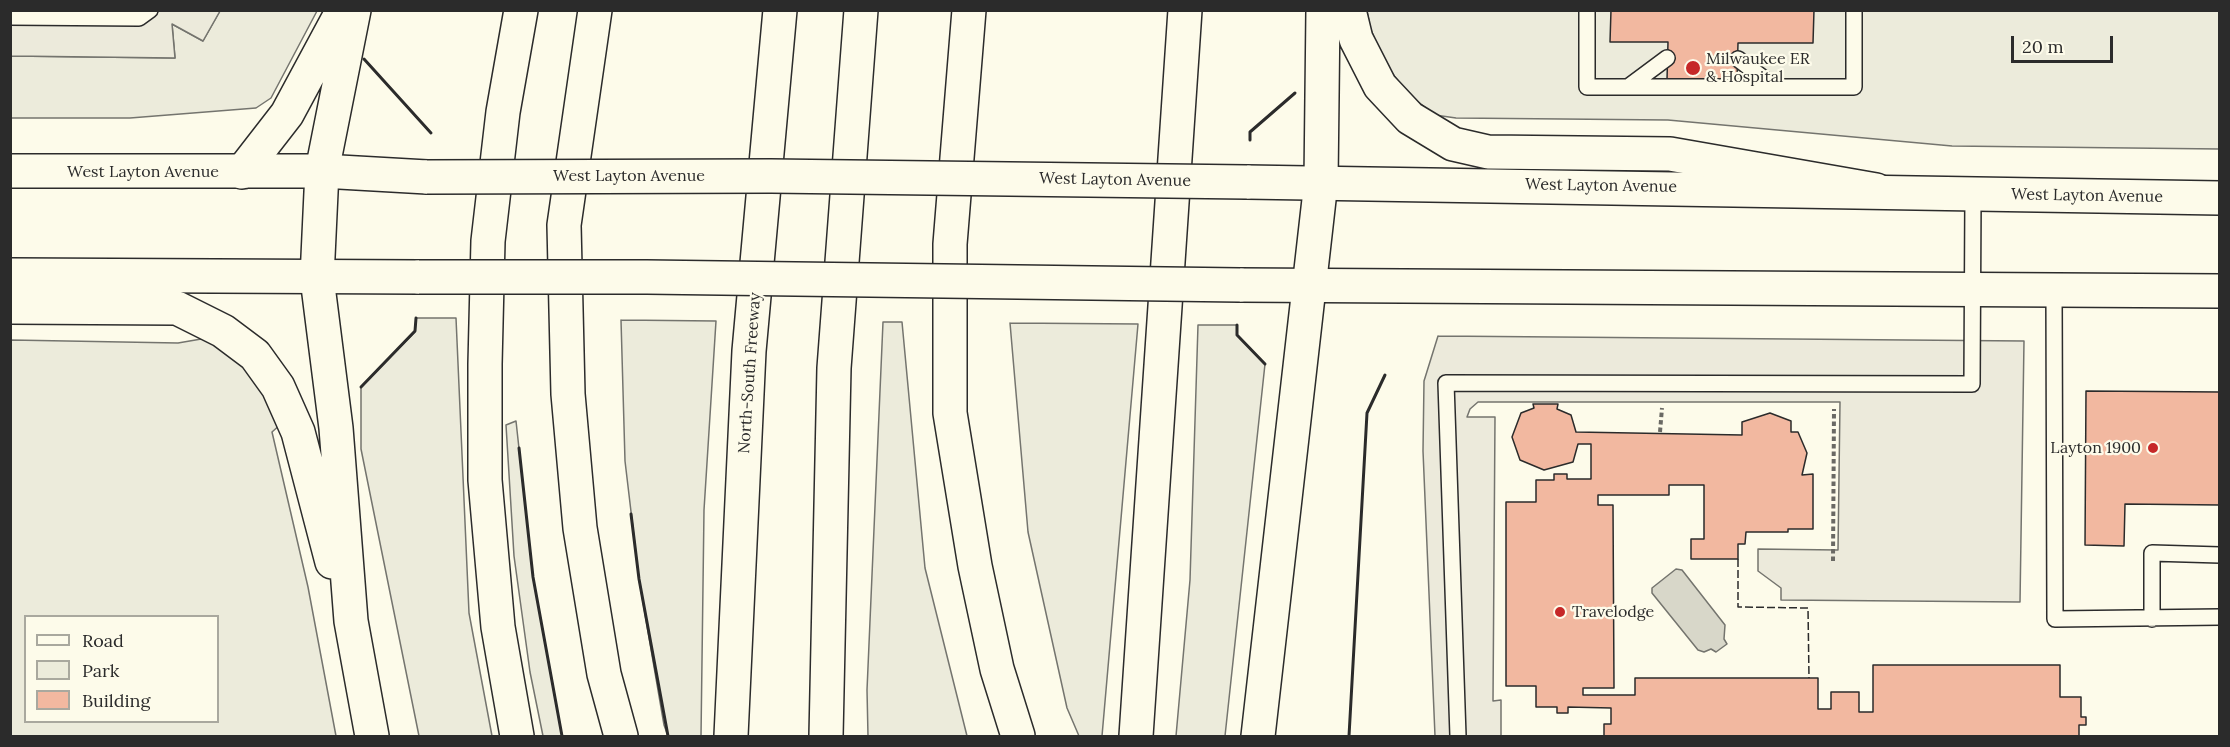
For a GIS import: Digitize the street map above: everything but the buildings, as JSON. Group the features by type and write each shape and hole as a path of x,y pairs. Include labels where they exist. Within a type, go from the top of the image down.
{"main road":[{"path":"242,172 287,114 343,10"},
{"path":"354,10 322,171 317,278 336,429 351,621 372,736"},
{"path":"517,736 498,627 485,480 485,364 488,241 503,112 521,10"},
{"path":"595,10 564,225 568,394 580,528 604,674 621,736"},
{"name":"North-South Freeway","path":"731,736 749,351 780,10"},
{"path":"826,736 834,368 861,10"},
{"path":"969,10 950,243 950,413 975,566 992,646 1018,736"},
{"path":"1136,736 1185,10"},
{"path":"1258,736 1321,182 1323,10"},
{"path":"1350,10 1356,39 1380,86 1410,118 1453,144 1488,152 1670,154 1876,190"},
{"name":"West Layton Avenue","path":"10,171 322,171 427,177 771,176 1321,182 1876,190 1974,195 2220,198"},
{"path":"10,275 317,278 647,277 1240,285 2220,291"},
{"path":"10,307 177,308 223,332 255,355 278,387 298,432 323,532 351,621"}],"lane":[{"path":"10,17 139,18 150,10"},
{"path":"1587,10 1587,87 1854,87 1854,10"},
{"path":"1628,87 1667,58"},
{"path":"1738,58 1775,87"},
{"path":"1458,736 1446,383 1972,384 1974,195"},
{"path":"2054,291 2055,619 2220,617"},
{"path":"2152,619 2152,553 2220,555"}],"path":[{"path":"1660,432 1660,408 1672,408"},
{"path":"1823,409 1834,409 1833,561"}],"green space":[{"path":"220,11 317,11 271,98 256,108 130,118 11,118 11,56 175,58 172,24 203,41"},
{"path":"1367,11 2219,11 2219,149 1952,146 1668,120 1456,118 1435,115 1408,94 1383,61 1370,27"},
{"path":"416,318 456,318 469,613 492,736 419,736 361,449 361,387 415,332"},
{"path":"621,320 716,321 704,510 701,736 668,736 664,725 639,579 625,461"},
{"path":"883,322 902,322 925,568 967,736 868,736 867,690"},
{"path":"1010,323 1138,324 1102,736 1079,736 1067,708 1028,532"},
{"path":"1198,325 1237,325 1237,335 1265,364 1225,736 1176,736 1190,580"},
{"path":"207,338 243,365 268,394 281,424 272,432 308,587 336,736 11,736 11,340 178,343"},
{"path":"516,421 533,577 562,736 543,736 530,672 514,556 506,425"}],"shaded area":[{"path":"11,11 220,11 203,41 172,24 175,58 11,56"},
{"path":"1438,336 2024,341 2020,602 1781,600 1781,588 1758,571 1758,549 1838,550 1840,402 1478,402 1470,409 1467,417 1495,417 1493,701 1501,700 1501,736 1435,736 1423,451 1424,381"},
{"path":"1676,569 1682,570 1725,625 1724,639 1727,644 1716,652 1711,649 1704,652 1698,650 1652,593 1652,588"}],"fence":[{"path":"1738,559 1738,607 1808,608 1809,678"}],"wall":[{"path":"364,59 431,133"},
{"path":"1250,140 1250,132 1295,93"},
{"path":"361,387 415,331 416,318"},
{"path":"1237,325 1237,335 1265,364"},
{"path":"1349,736 1367,413 1385,375"},
{"path":"519,448 533,577 562,736"},
{"path":"631,514 639,579 668,736"}],"place":[{"name":"Milwaukee ER & Hospital","path":"1693,68"},
{"name":"Layton 1900","path":"2153,448"},
{"name":"Travelodge","path":"1560,612"}]}
